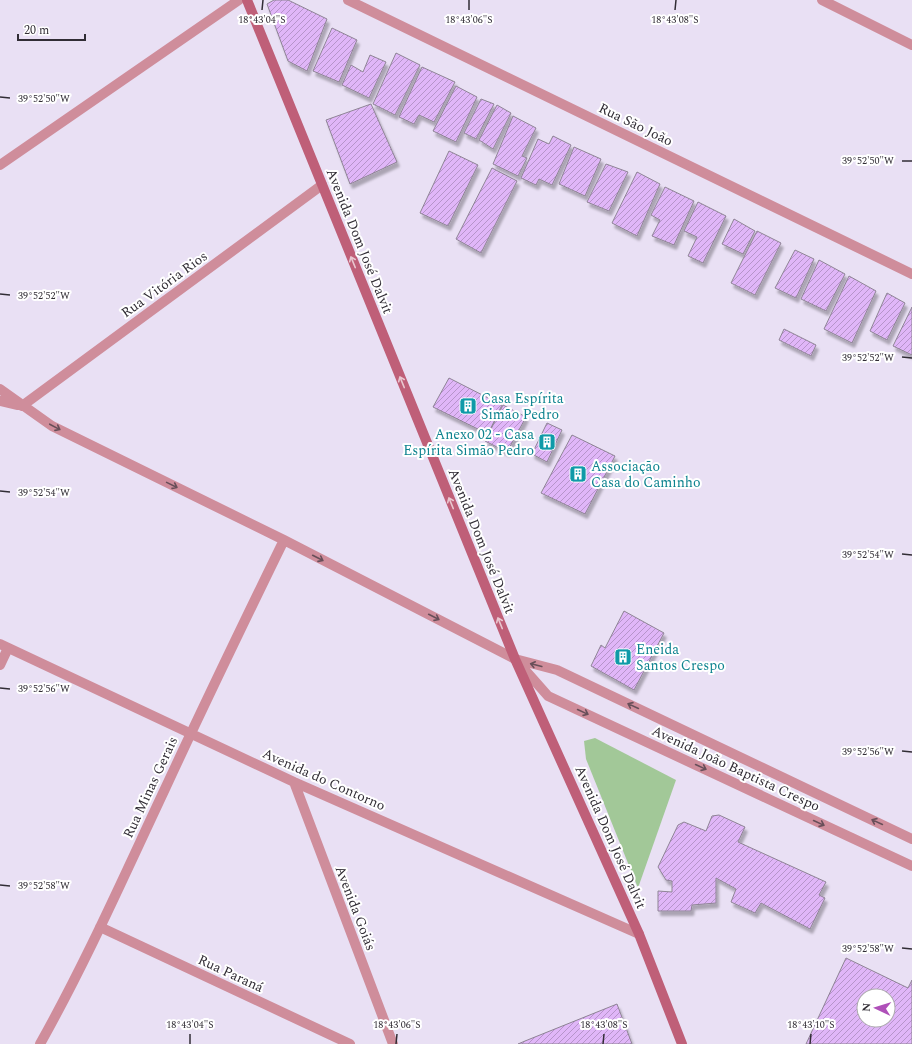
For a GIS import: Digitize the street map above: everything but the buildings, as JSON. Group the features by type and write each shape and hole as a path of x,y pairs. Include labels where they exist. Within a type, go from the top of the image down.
{"street":[{"path":"0,165 239,0"},
{"name":"Avenida Dom José Dalvit","path":"247,0 515,659 639,934 682,1044"},
{"path":"822,0 912,45"},
{"name":"Rua São João","path":"352,1 912,274"},
{"name":"Rua Vitória Rios","path":"22,406 322,185"},
{"path":"0,389 52,426 284,540 515,659"},
{"path":"0,401 22,406"},
{"name":"Rua Minas Gerais","path":"40,1044 62,1005 100,927 284,540"},
{"path":"0,665 4,646"},
{"name":"Avenida do Contorno","path":"4,646 294,782 639,934"},
{"name":"Avenida João Baptista Crespo","path":"515,659 557,670 912,839"},
{"name":"Avenida João Baptista Crespo","path":"515,659 548,696 912,866"},
{"name":"Avenida Goiás","path":"294,782 393,1044"},
{"name":"Rua Paraná","path":"100,927 350,1044"}],"green space":[{"path":"595,738 676,780 638,888 586,759 584,741"}],"place":[{"name":"Casa Espírita Simão Pedro","path":"468,406"},
{"name":"Anexo 02 - Casa Espírita Simão Pedro","path":"547,442"},
{"name":"Associação Casa do Caminho","path":"578,474"},
{"name":"Eneida Santos Crespo","path":"623,657"}]}
